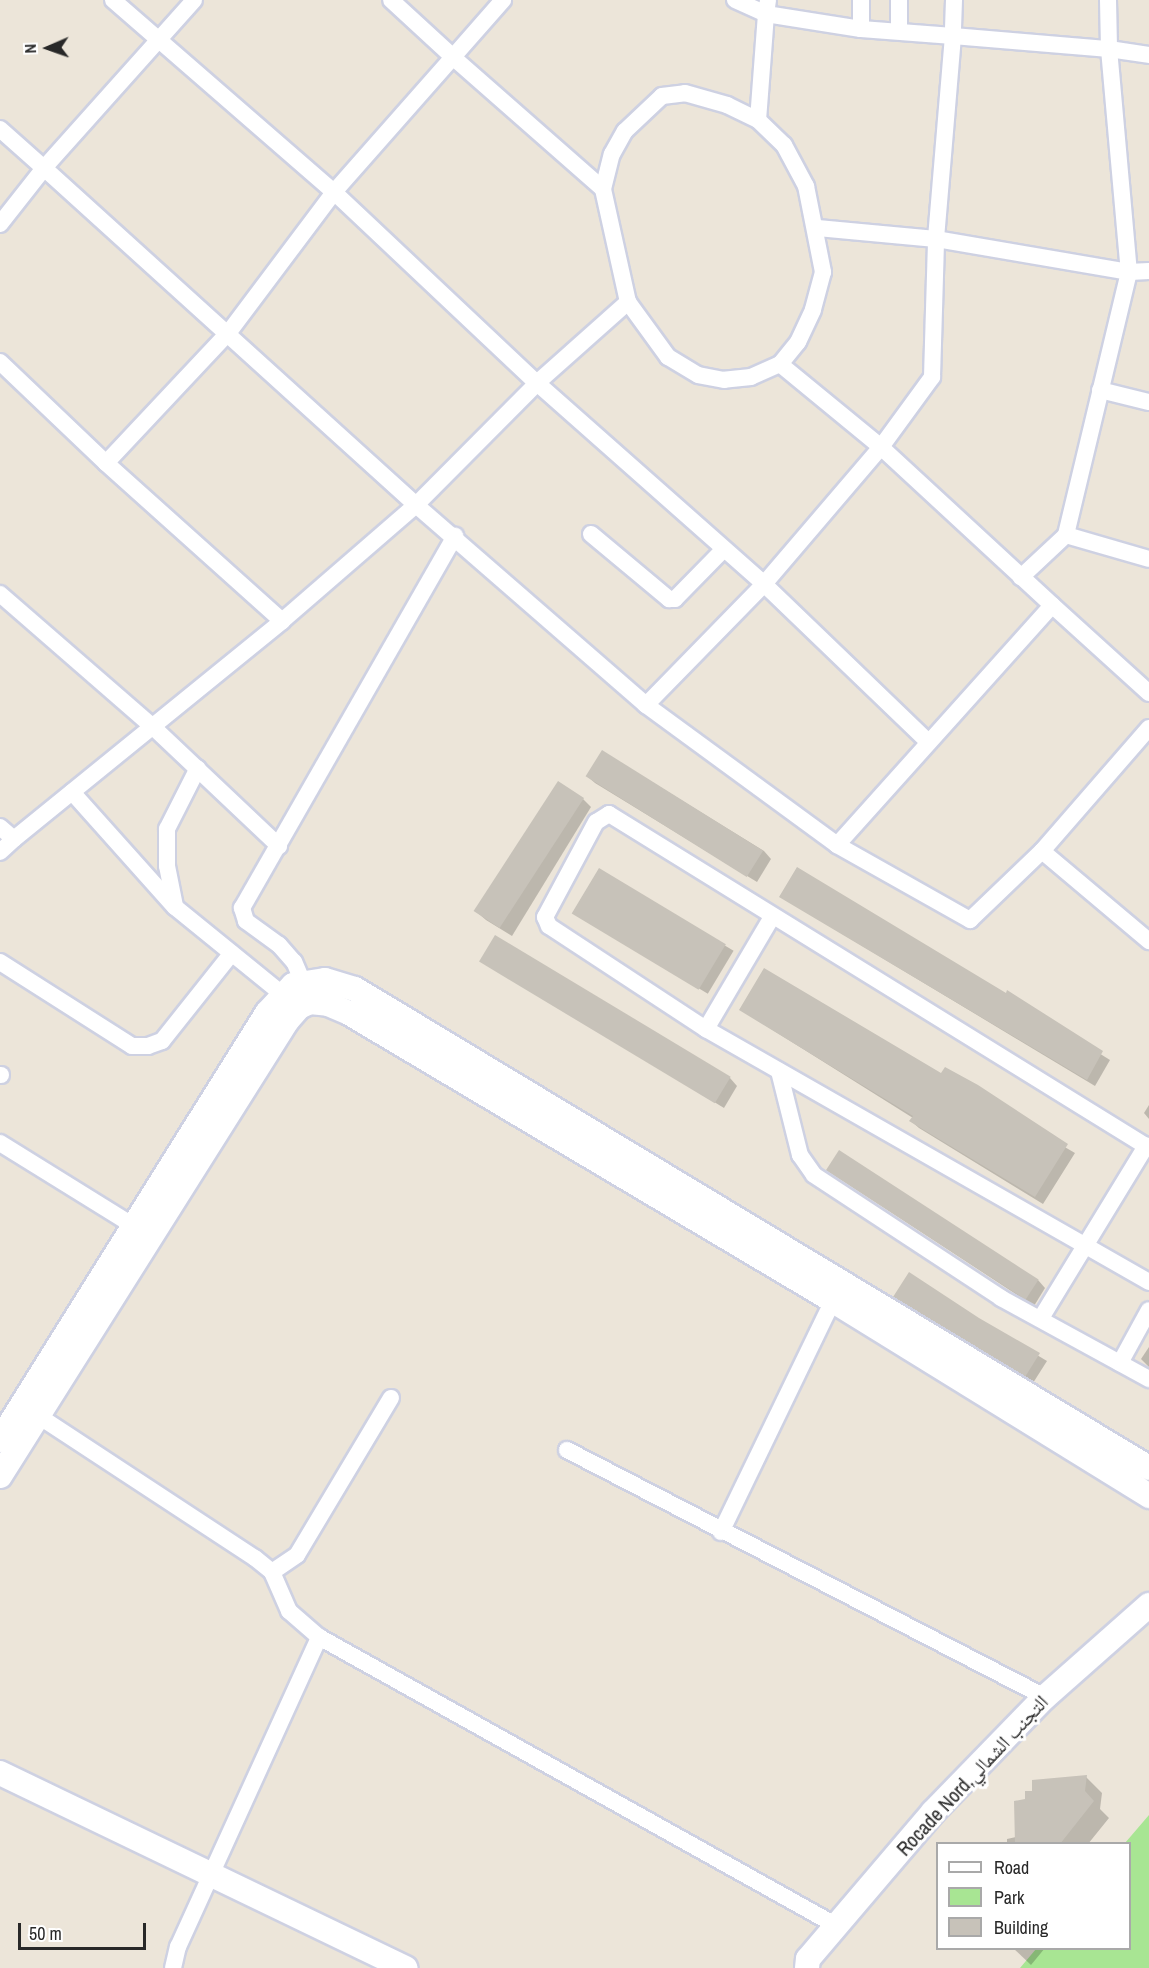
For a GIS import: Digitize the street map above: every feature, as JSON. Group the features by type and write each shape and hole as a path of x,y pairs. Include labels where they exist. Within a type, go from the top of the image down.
{"street":[{"path":"113,0 156,41 334,192 537,383 764,584 928,742"},
{"path":"0,224 44,168 194,0"},
{"path":"391,0 603,189"},
{"path":"106,463 229,332 334,192 503,0"},
{"path":"735,0 861,29 899,30 1109,49 1149,55"},
{"path":"861,0 861,29"},
{"path":"899,0 899,30"},
{"path":"646,705 764,584 881,447 932,376 936,238 954,0"},
{"path":"1021,577 1066,535 1129,272 1109,49 1108,0"},
{"path":"758,120 767,7"},
{"path":"685,93 704,97 758,120 784,145 806,186 818,228 823,272 813,310 798,342 780,364 751,377 724,380 698,375 668,357 628,302 603,189 612,154 625,131 662,96 685,93"},
{"path":"0,129 229,332 416,505 646,705 837,845 970,920 1042,850 1149,728"},
{"path":"818,228 936,238 1129,272 1149,271"},
{"path":"0,852 282,621 416,505 537,383 628,302"},
{"path":"0,362 106,463 282,621"},
{"path":"780,364 881,447 1149,693"},
{"path":"1100,390 1149,402"},
{"path":"591,534 669,599 675,599 724,549"},
{"path":"1066,535 1149,560"},
{"path":"455,537 242,908 243,917 279,945 307,992 566,1129 838,1291 1149,1468"},
{"path":"0,594 152,726 279,846"},
{"path":"837,845 1052,605"},
{"path":"175,907 167,866 167,830 198,768"},
{"path":"72,792 175,907 282,994 307,992"},
{"path":"1041,1318 1083,1244 1148,1147 772,917 609,814 596,822 545,917 546,922 706,1029 1083,1244 1149,1282"},
{"path":"0,827 14,840"},
{"path":"1042,850 1149,941"},
{"path":"706,1029 772,917"},
{"path":"0,962 132,1046 148,1046 162,1041 232,953"},
{"path":"136,1236 299,1007 307,992"},
{"path":"0,1476 29,1410 282,994"},
{"path":"780,1071 800,1155 814,1175 1001,1298 1149,1379"},
{"path":"0,1143 136,1236"},
{"path":"838,1291 1149,1496"},
{"path":"721,1532 838,1291"},
{"path":"1120,1363 1149,1310"},
{"path":"272,1572 297,1555 391,1398"},
{"path":"0,1440 29,1410"},
{"path":"29,1410 272,1572 289,1611 319,1637 837,1926"},
{"path":"567,1450 721,1532 1045,1697"},
{"name":"Rocade Nord,التجنب الشمالي","path":"803,1965 933,1812 1045,1697 1149,1605"},
{"path":"173,1968 319,1637"},
{"path":"0,1773 406,1968"}],"green space":[{"path":"1149,1815 1149,1968 1020,1968 1035,1950 1131,1950 1131,1842 1126,1842"}],"building":[{"path":"602,750 763,851 747,877 586,776"},
{"path":"558,781 584,798 500,928 474,911"},
{"path":"797,867 1006,993 1007,990 1103,1051 1087,1080 779,897"},
{"path":"599,868 726,944 699,990 572,913"},
{"path":"495,935 731,1077 715,1103 479,962"},
{"path":"764,968 941,1073 945,1067 978,1085 1068,1144 1035,1197 909,1121 913,1116 739,1010"},
{"path":"839,1150 1039,1280 1026,1300 826,1170"},
{"path":"909,1272 979,1318 1040,1353 1025,1377 893,1297"},
{"path":"1087,1775 1085,1791 1094,1801 1062,1842 1015,1842 1014,1801 1025,1799 1025,1791 1032,1791 1032,1780"}]}
